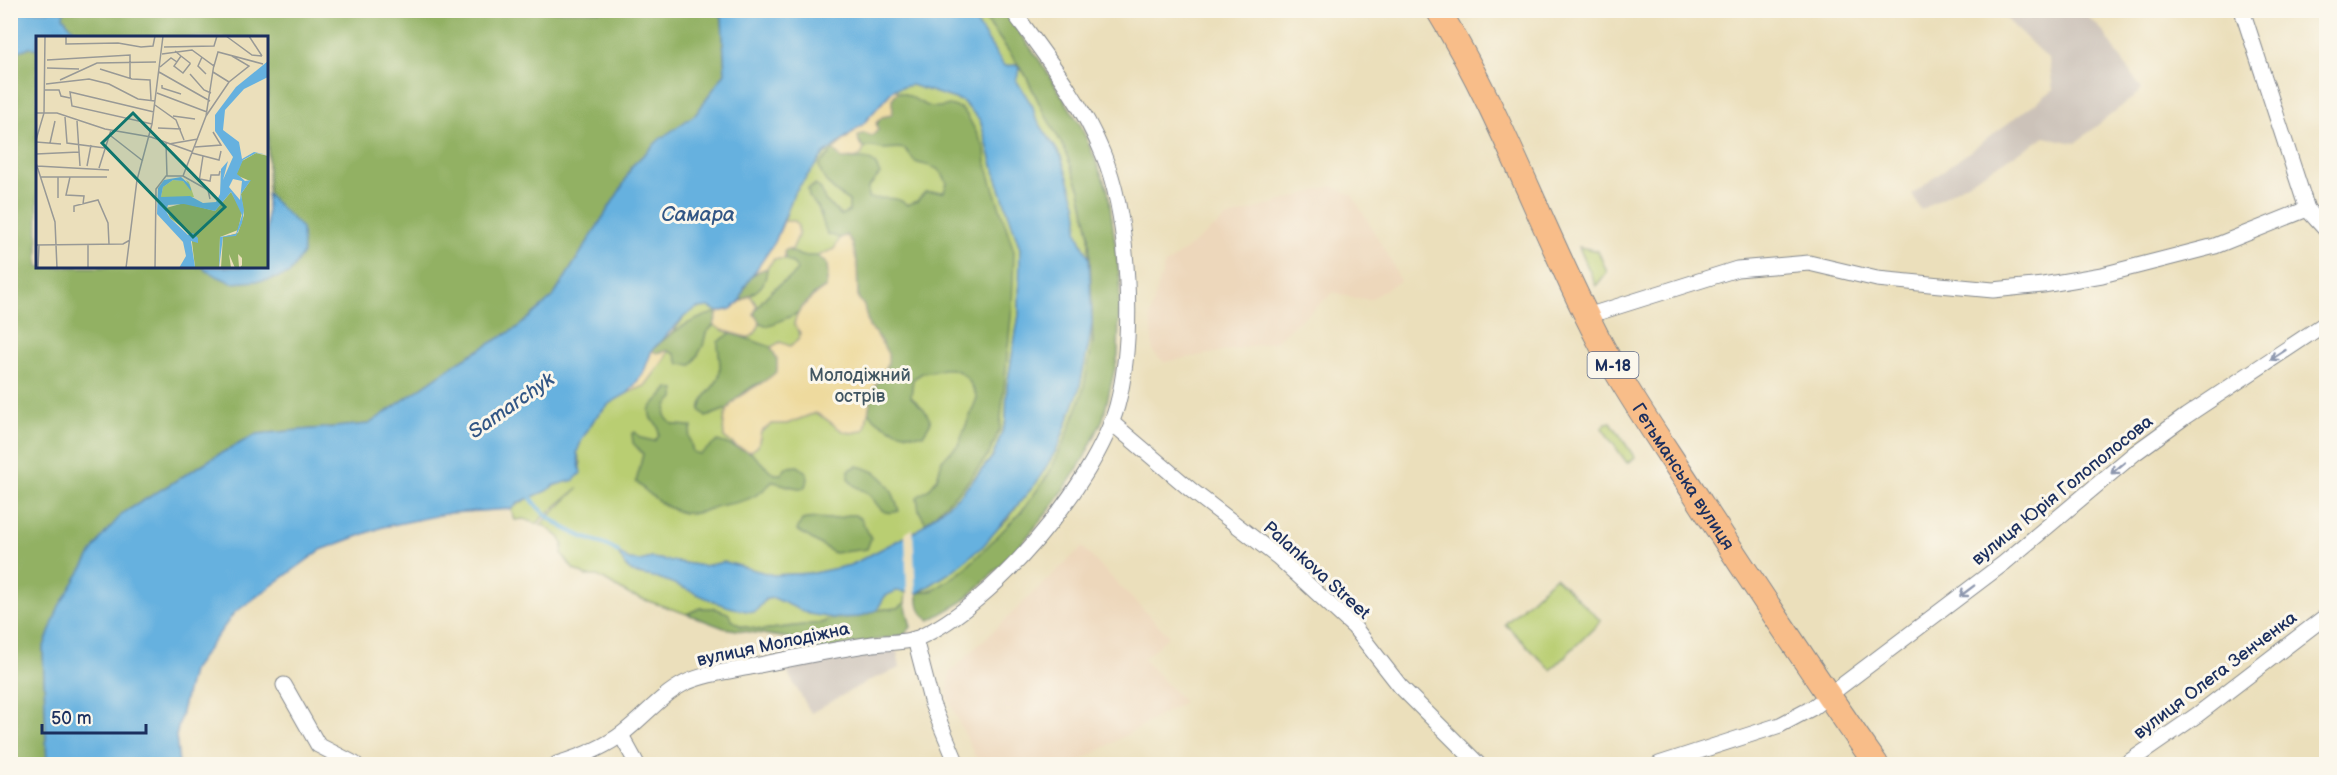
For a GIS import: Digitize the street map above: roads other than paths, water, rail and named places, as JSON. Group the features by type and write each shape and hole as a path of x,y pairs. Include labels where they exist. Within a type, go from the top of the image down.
{"highway":[{"name":"Гетьманська вулиця","path":"1438,10 1491,108 1587,316 1629,391 1828,696 1876,765"}],"street":[{"path":"957,765 932,704 915,639 945,624 961,612 1017,561 1064,507 1090,465 1111,422 1117,405 1126,356 1127,280 1115,188 1104,154 1088,122 1050,62 1012,10"},
{"path":"2242,10 2307,209 2326,230"},
{"path":"1587,316 1737,269 1809,263 1876,279 1981,289 2043,285 2102,275 2215,246 2307,209"},
{"name":"вулиця Юрія Голополосова","path":"1659,765 1780,725 1812,708 2004,563 2144,447 2186,416 2326,323"},
{"name":"Palankova Street","path":"1111,422 1191,490 1278,557 1354,627 1400,686 1478,765"},
{"name":"вулиця Олега Зенченка","path":"2126,765 2197,715 2326,616"},
{"name":"вулиця Молодіжна","path":"557,765 621,735 655,704 686,683 780,659 915,639"},
{"path":"284,685 318,745 355,765"},
{"path":"621,735 637,765"}],"water":[{"path":"10,11 64,11 63,17 79,36 36,36 36,49 30,47 11,54"},
{"name":"Самара","path":"715,11 969,11 1004,66 1016,65 1020,69 1016,80 1033,107 1035,117 1061,156 1076,203 1077,232 1089,258 1092,322 1079,390 1058,447 1037,482 983,546 951,572 918,593 896,591 885,596 877,610 859,617 833,618 809,614 774,598 766,599 755,612 730,607 670,582 631,571 618,552 629,560 640,561 652,558 703,566 725,562 773,575 814,573 851,565 916,531 960,495 993,456 1006,421 1007,386 1019,315 1020,248 980,120 962,101 911,85 894,89 863,124 824,154 794,193 775,242 745,286 740,301 731,309 718,312 709,307 697,308 685,316 652,350 643,374 628,393 610,403 595,418 582,439 577,452 581,473 574,480 555,485 520,502 511,509 450,513 383,527 321,550 234,613 192,671 176,736 179,764 47,764 43,649 59,606 101,538 123,513 216,456 257,434 369,424 460,361 517,328 553,297 622,187 632,166 660,139 696,114 725,73 722,17"},
{"path":"268,195 302,228 303,253 289,274 269,280 232,283 204,268 268,268"}],"waterway":[{"path":"531,498 542,511 561,526 618,552"}],"park label":[{"name":"Молодіжний острів","path":"860,385"}],"water label":[{"name":"Samarchyk","path":"511,405"}]}
